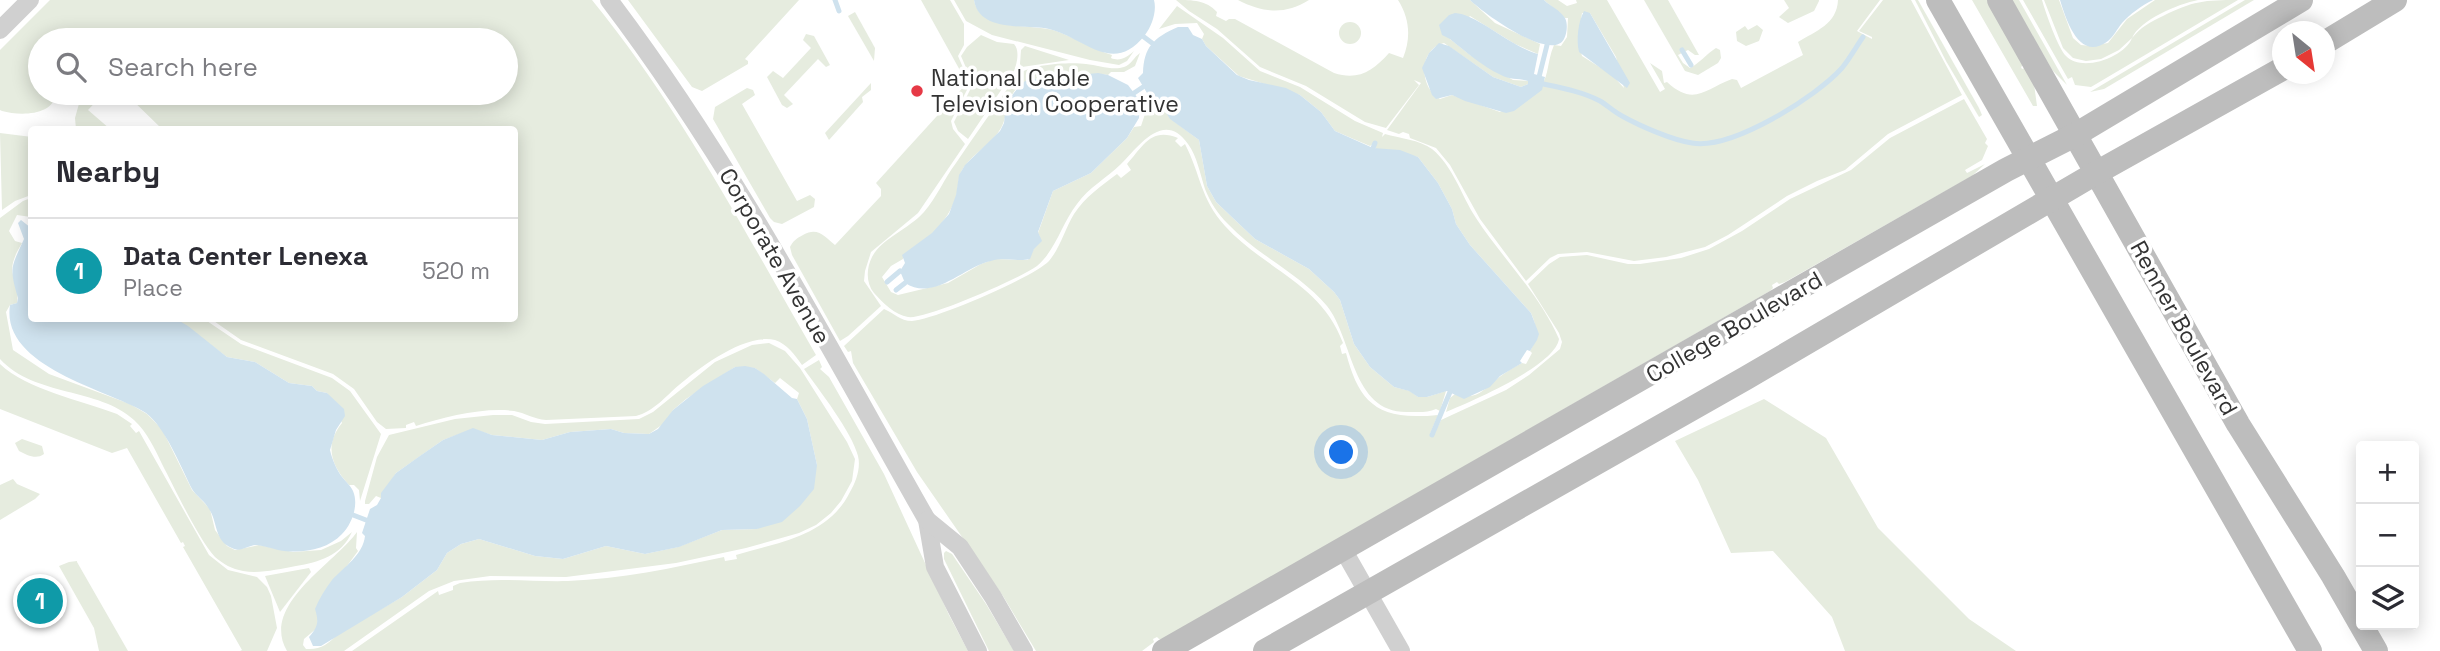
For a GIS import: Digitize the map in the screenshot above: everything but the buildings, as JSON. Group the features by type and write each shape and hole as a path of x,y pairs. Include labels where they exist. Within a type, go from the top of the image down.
{"main road":[{"path":"1938,0 2310,651"},
{"name":"Renner Boulevard","path":"1999,0 2238,424 2333,576 2376,651"},
{"name":"College Boulevard","path":"1164,651 2030,158 2075,135 2301,0"},
{"path":"2335,37 2395,0"},
{"path":"1265,651 2096,173 2272,75"}],"street":[{"path":"0,30 30,0"},
{"name":"Corporate Avenue","path":"610,0 690,112 927,520 935,568 978,651"},
{"name":"Corporate Avenue","path":"927,520 960,547 1024,651"},
{"path":"1343,551 1401,651"}],"shaded area":[{"path":"50,0 592,0 655,84 684,128 816,355 802,365 790,350 775,340 763,339 737,346 711,361 654,407 636,416 546,420 514,411 490,410 452,416 416,426 414,422 406,425 406,428 386,429 377,422 354,389 333,374 241,340 215,322 518,322 518,126 159,126 137,105 518,105 518,28 28,28 28,105 50,105 35,113 26,114 0,110 0,50"},
{"path":"628,0 799,0 745,59 748,64 702,91 692,87"},
{"path":"921,0 950,0 964,24 964,45 958,56 970,84 951,121 953,129 965,144 918,213 871,252 864,281 881,306 840,341 790,247 799,237 813,232 821,234 835,245 881,196 881,189 876,183 967,83"},
{"path":"954,0 974,0 978,10 986,18 1009,25 1056,31 1112,55 1111,58 1114,59 1123,58 1134,51 1127,61 1119,65 992,35 966,21"},
{"path":"1176,0 1204,3 1217,12 1216,16 1226,21 1235,19 1334,73 1350,76 1371,69 1389,53 1403,58 1408,29 1398,0 1470,0 1495,23 1540,44 1538,54 1515,44 1470,16 1450,39 1470,55 1513,80 1528,81 1528,84 1521,87 1493,77 1444,43 1429,53 1424,69 1425,78 1433,94 1440,99 1452,95 1500,112 1529,97 1540,87 1554,45 1561,46 1567,37 1568,18 1544,0 1558,0 1567,6 1577,3 1576,0 1607,0 1660,92 1665,89 1650,63 1662,71 1664,83 1667,82 1692,95 1732,79 1737,80 1741,88 1803,55 1798,42 1830,21 1838,0 1880,0 1857,31 1872,39 1859,31 1883,0 1911,0 1962,95 1888,134 1845,170 1787,196 1705,247 1666,257 1634,261 1587,252 1558,254 1550,258 1526,281 1480,219 1450,165 1436,148 1410,138 1409,134 1387,130 1421,83 1414,80 1419,85 1386,128 1365,122 1306,86 1260,67 1217,29","holes":["1582,13 1590,13 1616,57 1624,88 1612,75 1582,56 1578,39"]},
{"path":"1238,0 1309,0 1283,10 1265,10"},
{"path":"1644,0 1668,0 1699,55 1688,50 1678,55 1683,63 1690,68 1716,48 1720,50 1721,58 1718,63 1698,75 1685,71"},
{"path":"1784,0 1819,1 1814,11 1788,23 1779,17 1789,8"},
{"path":"1915,0 1918,0 1979,108 1982,115 1979,117 1946,61"},
{"path":"1972,0 1988,0 2023,65 2022,69 2025,68 2034,84 2037,106 2033,106"},
{"path":"2012,0 2019,0 2067,85 2052,70"},
{"path":"2023,0 2042,0 2052,29 2066,56 2073,61 2092,63 2112,57 2128,45 2135,34 2146,25 2183,7 2207,1 2238,0 2091,87 2075,85 2072,77 2068,79"},
{"path":"2044,0 2059,0 2073,38 2081,45 2091,46 2108,43 2127,19 2155,0 2198,0 2170,9 2151,19 2136,31 2119,50 2101,59 2086,61 2073,58 2063,48"},
{"path":"2245,0 2254,0 2104,89 2090,92"},
{"path":"1177,6 1223,38 1260,71 1300,87 1355,121 1383,133 1382,137 1385,134 1422,143 1432,149 1451,172 1486,233 1551,322 1559,339 1554,349 1543,360 1510,382 1446,412 1450,398 1455,394 1474,395 1513,368 1522,363 1526,364 1532,353 1530,351 1535,337 1531,313 1470,245 1456,224 1452,209 1438,183 1418,157 1376,149 1376,142 1370,146 1335,131 1321,112 1300,95 1239,76 1206,46 1202,39 1204,34 1197,23 1175,24 1159,29"},
{"path":"855,12 875,48 874,61 848,16"},
{"path":"1350,22 1358,25 1361,33 1358,41 1350,44 1342,41 1339,33 1342,25"},
{"path":"1757,25 1763,30 1759,41 1746,46 1737,41 1736,32 1745,26 1748,30"},
{"path":"806,34 814,36 830,65 826,67 818,59 784,95 793,104 787,108 782,105 767,77 773,71 783,78 811,48 803,40"},
{"path":"981,35 997,42 1014,44 1017,61 1014,71 968,139 958,131 954,122 973,84 961,56"},
{"path":"1025,46 1069,60 1022,67 1021,50"},
{"path":"1140,53 1135,66 1124,72 1111,72 1108,75 1074,74 1032,80 1016,89 997,134 962,170 956,197 942,223 903,255 903,259 891,266 882,277 891,292 898,295 948,283 995,259 1028,260 1040,237 1038,233 1053,191 1091,173 1127,138 1134,127 1141,126 1147,108 1155,105 1161,113 1165,111 1171,119 1199,140 1207,186 1216,202 1255,239 1309,269 1334,292 1340,300 1354,344 1370,367 1394,387 1410,391 1418,397 1446,391 1440,411 1436,409 1409,412 1390,409 1376,401 1356,372 1336,320 1327,306 1316,294 1252,246 1224,220 1207,194 1188,144 1179,134 1170,130 1152,134 1082,198 1044,260 1028,272 973,297 918,316 898,314 874,293 868,276 876,250 918,218 929,206 1017,75 1031,68 1061,64 1079,63 1120,68 1129,65"},
{"path":"871,83 871,90 862,97 863,102 829,140 825,133"},
{"path":"747,88 753,90 755,95 742,104 797,201 810,195 815,199 814,207 782,224 770,218 713,119 715,107"},
{"path":"1964,99 1987,139 1985,143 1988,146 1982,160 1965,170 1967,173 1985,164 1972,176 1785,282 1777,282 1772,285 1770,291 1163,639 1153,639 1154,642 1142,651 1036,651 1003,596 917,472 853,363 851,351 848,352 844,346 884,309 908,321 924,319 983,297 1040,268 1053,256 1083,202 1117,174 1121,178 1131,170 1127,164 1148,140 1168,135 1178,138 1175,141 1181,147 1185,144 1210,206 1225,226 1307,291 1321,306 1343,343 1340,346 1342,354 1346,353 1355,380 1368,400 1388,412 1401,415 1438,415 1430,434 1433,436 1441,420 1506,390 1560,349 1562,342 1559,333 1528,284 1560,257 1587,255 1640,264 1681,258 1709,249 1790,199 1851,170 1890,138"},
{"path":"79,105 93,105 88,110 107,126 76,126"},
{"path":"0,133 28,136 28,196 2,210"},
{"path":"28,199 28,217 17,215 9,231 15,241 22,243 12,270 17,287 17,303 10,305 6,312 13,350 49,374 130,404 147,414 162,429 192,490 210,509 215,530 227,546 235,550 259,545 293,552 321,550 341,541 352,532 342,547 321,560 276,570 249,572 228,566 215,557 202,539 150,441 134,420 103,402 31,380 0,359 0,218"},
{"path":"180,322 208,322 241,344 332,378 350,391 381,434 360,501 359,490 354,485 349,485 334,462 333,439 342,423 327,393 317,391 312,386 289,383 255,362 227,357"},
{"path":"769,343 785,351 800,368 855,459 852,481 841,501 816,525 799,533 746,548 676,563 566,577 490,576 454,581 429,591 344,651 287,651 281,634 283,618 291,602 303,586 357,532 358,551 318,619 317,628 304,639 303,645 306,649 324,646 338,634 402,597 437,570 447,553 461,544 479,539 535,556 563,559 606,546 645,554 678,547 722,530 757,529 817,465 807,419 797,399 799,393 780,378 775,383 755,368 735,367 686,399 673,410 666,422 649,434 624,433 611,429 570,432 542,440 492,435 473,429 443,440 396,473 381,498 376,496 369,504 365,504 365,501 377,457 389,435 455,419 493,415 512,415 545,424 639,419 653,412 715,362 752,345"},
{"path":"819,360 822,367 820,369 829,377 884,474 968,651 352,651 438,591 439,595 453,590 453,586 460,583 487,580 588,580 724,557 725,561 737,559 736,555 786,541 816,528 841,507 854,484 859,465 855,446 849,435 804,369"},
{"path":"0,364 39,388 117,414 132,424 130,426 136,433 139,431 209,555 228,570 257,577 267,587 277,628 267,651 240,651 242,650 183,547 183,542 181,543 127,448 112,453 0,409"},
{"path":"1764,399 1826,438 1878,528 1969,619 2016,651 1845,651 1832,617 1773,551 1731,553 1698,480 1675,441"},
{"path":"22,439 42,446 44,454 35,457 19,451 15,443"},
{"path":"13,479 17,484 40,494 0,520 0,485"},
{"path":"946,551 952,554 986,604 1014,651 989,651 944,559"},
{"path":"77,561 128,651 99,651 94,628 59,566"},
{"path":"309,568 311,572 280,612 265,576"}],"water":[{"path":"974,0 1154,0 1155,9 1148,31 1133,47 1122,53 1110,53 1098,51 1049,29 994,22 978,11"},
{"path":"1470,0 1544,0 1565,18 1565,37 1557,45 1546,45 1532,40 1488,15"},
{"path":"2060,0 2153,0 2129,16 2108,41 2089,47 2075,36"},
{"path":"1584,11 1590,13 1630,83 1627,88 1579,52 1578,31"},
{"path":"1455,13 1473,19 1538,54 1534,74 1545,77 1542,90 1514,111 1506,113 1452,95 1436,99 1422,68 1429,53 1439,43 1449,46 1493,77 1521,87 1528,84 1528,81 1508,78 1494,71 1442,35 1439,25"},
{"path":"1178,27 1188,27 1193,35 1202,39 1237,75 1286,88 1300,95 1321,112 1335,131 1373,148 1400,150 1418,157 1438,183 1452,209 1456,224 1470,245 1531,313 1539,334 1530,351 1527,350 1520,361 1522,363 1500,376 1490,387 1464,399 1447,391 1418,397 1394,387 1370,367 1354,344 1340,300 1334,292 1309,269 1255,239 1216,202 1207,186 1199,140 1170,119 1158,100 1150,98 1138,78 1143,73 1145,56 1151,44"},
{"path":"1098,73 1128,85 1140,101 1139,118 1127,138 1091,173 1053,191 1038,232 1042,241 1034,249 1030,259 1001,259 980,264 938,286 916,288 905,283 900,271 905,263 902,255 932,233 949,214 959,175 965,165 1000,131 1004,123 1006,103 1021,84 1027,80"},
{"path":"21,220 28,226 28,322 181,322 227,357 255,362 289,383 312,386 317,391 327,393 344,409 345,416 336,430 330,450 333,461 355,496 353,514 342,534 320,548 303,551 278,550 257,545 238,550 226,545 219,536 212,514 192,489 172,448 153,419 130,405 62,374 40,361 22,345 12,327 10,305 17,303 13,280 14,262 24,239 18,223"},
{"path":"735,367 755,368 792,398 797,399 807,419 817,465 814,489 782,522 757,529 722,530 679,547 645,554 606,546 563,559 535,556 479,539 461,544 447,553 437,570 402,597 321,646 313,646 309,637 317,624 315,609 332,580 361,549 365,536 362,533 370,509 377,505 381,493 396,473 443,440 473,428 492,435 542,440 570,432 611,429 624,433 649,434 658,429 673,410 703,386"}],"waterway":[{"path":"835,0 839,11"},
{"path":"1144,37 1152,43"},
{"path":"1543,84 1593,98 1629,120 1666,136 1692,143 1709,143 1750,130 1813,93 1842,68 1863,37"},
{"path":"1539,77 1547,45"},
{"path":"1682,50 1691,65"},
{"path":"1134,93 1143,87"},
{"path":"1373,148 1375,143"},
{"path":"887,282 900,271"},
{"path":"896,290 905,283"},
{"path":"1432,435 1450,392"},
{"path":"353,515 366,520"}],"place":[{"name":"National Cable Television Cooperative","path":"917,91"},
{"name":"Data Center Lenexa","path":"40,601"}]}
